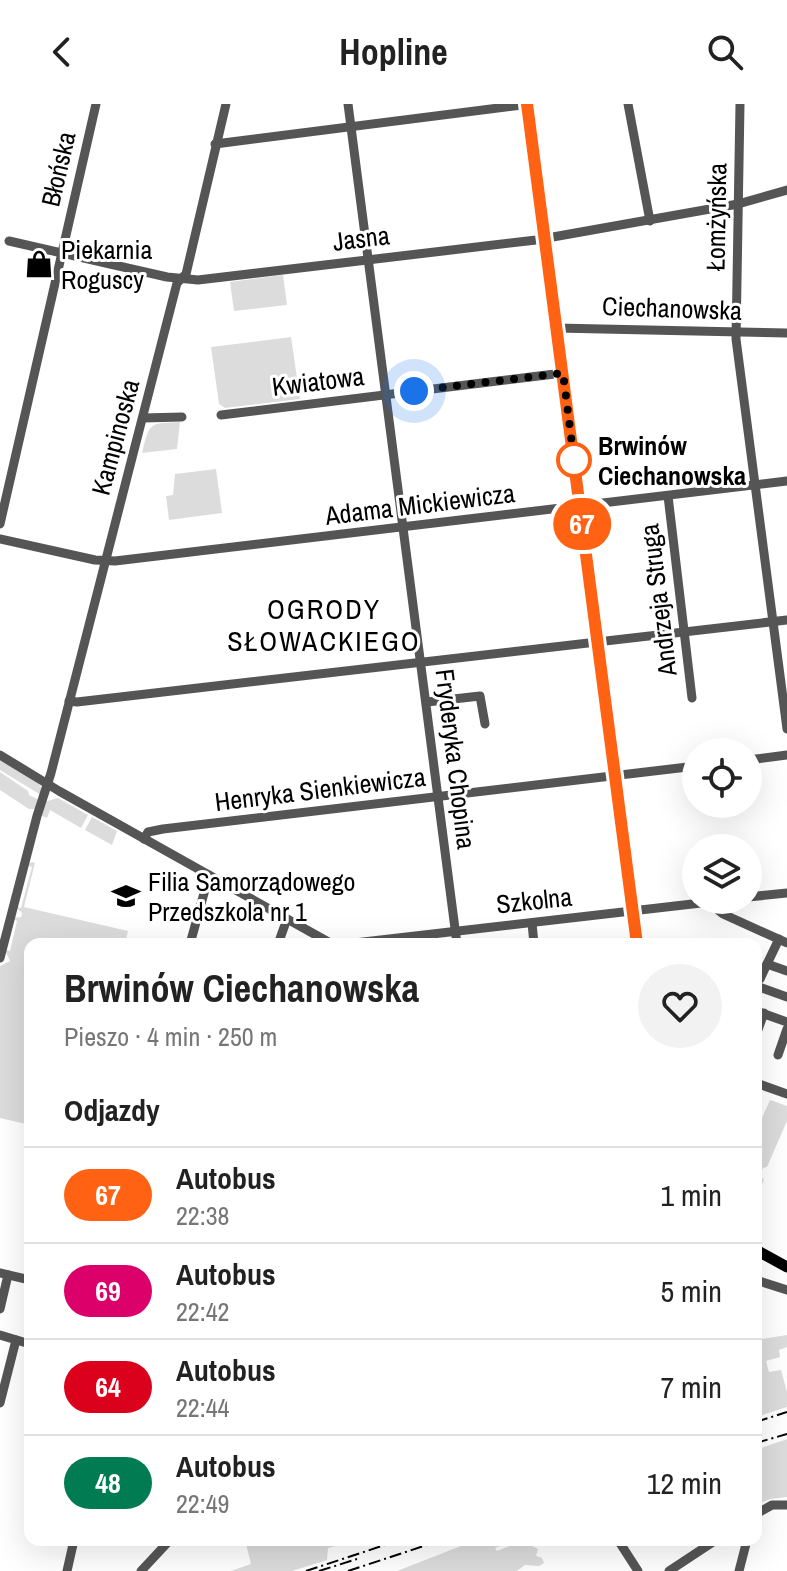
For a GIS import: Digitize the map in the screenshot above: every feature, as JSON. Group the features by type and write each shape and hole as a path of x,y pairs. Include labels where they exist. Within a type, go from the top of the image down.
{"main road":[{"path":"528,104 636,938"},
{"path":"762,1253 787,1267"}],"street":[{"name":"Błońska","path":"0,524 96,104"},
{"name":"Kampinoska","path":"0,958 177,283 186,274 226,104"},
{"name":"Fryderyka Chopina","path":"348,104 457,938"},
{"path":"215,144 528,104"},
{"path":"628,104 650,221"},
{"name":"Łomżyńska","path":"740,104 736,331 787,729"},
{"name":"Jasna","path":"9,241 181,278 209,279 546,239 738,204 787,190"},
{"name":"Ciechanowska","path":"556,328 787,333"},
{"name":"Kwiatowa","path":"221,415 563,373"},
{"path":"143,418 182,417"},
{"name":"Adama Mickiewicza","path":"0,539 106,561 787,481"},
{"name":"Andrzeja Struga","path":"668,496 692,698"},
{"path":"69,701 787,620"},
{"path":"427,702 480,696 485,724"},
{"path":"0,755 321,938"},
{"path":"762,758 787,755"},
{"name":"Henryka Sienkiewicza","path":"144,839 147,833 163,829 682,768"},
{"path":"192,938 209,875"},
{"path":"762,896 787,893"},
{"name":"Szkolna","path":"397,938 682,906"},
{"path":"723,914 783,941 767,964 762,978"},
{"path":"280,938 287,919"},
{"path":"532,923 533,938"},
{"path":"767,964 787,971"},
{"path":"762,984 787,997"},
{"path":"762,1013 787,1022"},
{"path":"778,1055 787,1029"},
{"path":"762,1085 787,1094"},
{"path":"0,1309 4,1274 24,1279"},
{"path":"762,1282 787,1290"},
{"path":"0,1335 24,1342"},
{"path":"0,1403 16,1340"},
{"path":"762,1511 772,1505 787,1505"},
{"path":"67,1571 73,1546"},
{"path":"141,1571 164,1546"},
{"path":"622,1546 638,1571"},
{"path":"669,1571 707,1546"},
{"path":"739,1571 745,1546"}],"shaded area":[{"path":"283,275 287,305 234,311 230,282"},
{"path":"291,337 300,399 225,408 219,404 211,347"},
{"path":"180,422 177,449 142,453 152,427"},
{"path":"216,469 222,513 169,520 166,496 173,495 175,474"},
{"path":"0,759 37,782 41,795 0,770"},
{"path":"0,772 39,800 35,809 29,809 0,790"},
{"path":"58,798 88,815 81,828 50,810 47,818 42,816 44,802"},
{"path":"92,817 117,831 112,845 85,830"},
{"path":"35,863 24,907 128,931 126,938 24,938 24,1124 0,1118 0,966 10,961 5,950 10,951 17,921 13,918 21,917 22,913 16,907 21,908 32,867 27,865"},
{"path":"770,1100 787,1106 787,1121 767,1167 762,1170 762,1118"},
{"path":"787,1335 787,1347 779,1350 780,1357 766,1361 769,1372 781,1370 787,1392 787,1407 762,1415 762,1339"},
{"path":"787,1439 787,1497 762,1502 762,1448"},
{"path":"246,1546 336,1546 328,1548 327,1560 292,1571 231,1571 251,1564"},
{"path":"461,1546 500,1546 495,1548 497,1551 512,1546 533,1546 538,1549 536,1556 542,1558 544,1563 539,1566 525,1565 517,1571 397,1571"}],"railway":[{"path":"762,1420 787,1412"},
{"path":"762,1441 787,1434"},
{"path":"306,1571 382,1546"},
{"path":"348,1571 424,1546"},
{"path":"319,1571 357,1559"}],"bus line":[{"name":"67","path":"527,104 636,938"}],"place":[{"name":"Piekarnia Roguscy","path":"39,264"},
{"name":"Brwinów Ciechanowska","path":"574,460"},
{"name":"Filia Samorządowego Przedszkola nr 1","path":"126,896"}],"district":[{"name":"OGRODY SŁOWACKIEGO","path":"324,625"}],"route":[{"path":"414,391 563,373 574,460"}]}
